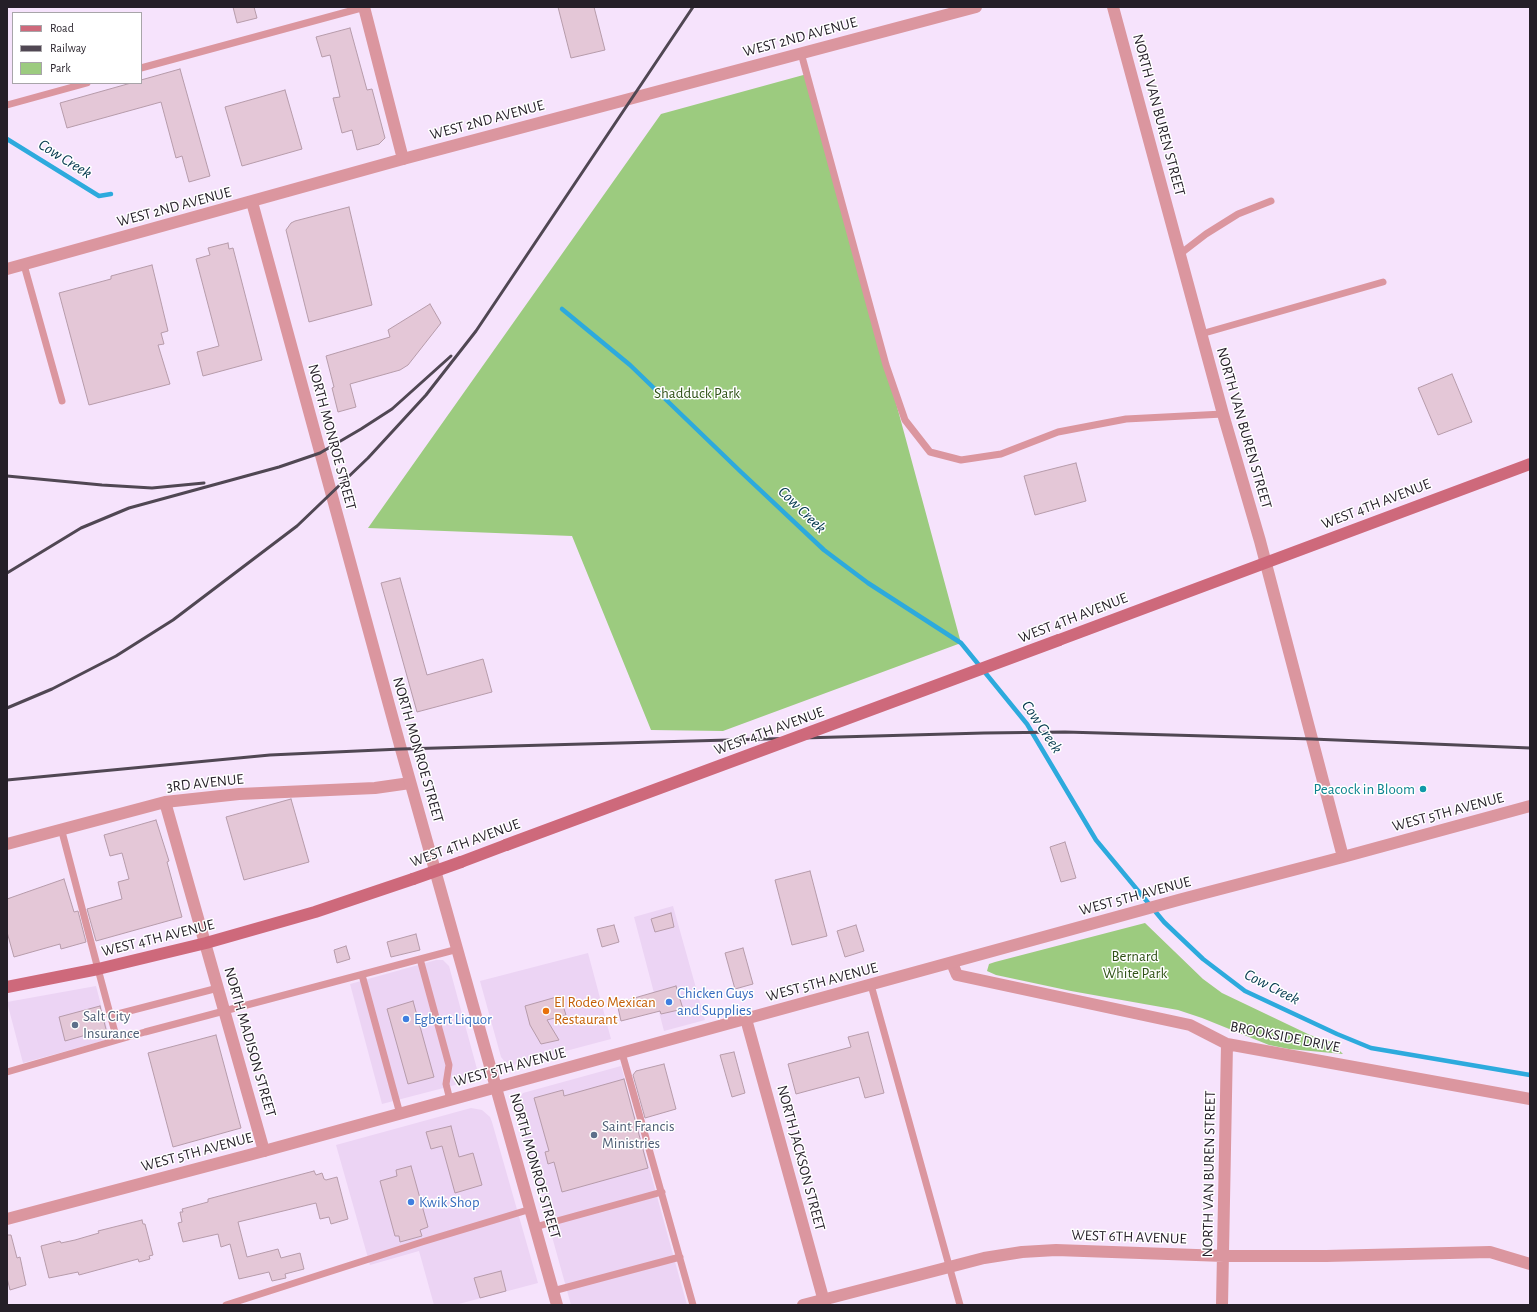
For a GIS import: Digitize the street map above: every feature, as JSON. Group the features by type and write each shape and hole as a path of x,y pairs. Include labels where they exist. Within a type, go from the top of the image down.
{"main road":[{"name":"WEST 4TH AVENUE","path":"7,987 98,969 206,943 315,912 413,879 1530,464"}],"street":[{"path":"364,7 403,159"},
{"name":"WEST 2ND AVENUE","path":"7,269 403,159 976,7"},
{"name":"NORTH VAN BUREN STREET","path":"1113,7 1201,334 1265,562 1343,857"},
{"name":"NORTH MONROE STREET","path":"252,202 410,783 458,949 557,1305"},
{"name":"3RD AVENUE","path":"7,844 61,828 165,802 239,794 375,788 410,783"},
{"name":"NORTH MADISON STREET","path":"165,802 264,1151"},
{"name":"WEST 5TH AVENUE","path":"7,1218 264,1151 1130,913 1530,806"},
{"name":"BROOKSIDE DRIVE","path":"952,963 957,975 1190,1026 1227,1044 1530,1099"},
{"name":"NORTH JACKSON STREET","path":"746,1019 824,1302"},
{"name":"NORTH VAN BUREN STREET","path":"1222,1305 1227,1044"},
{"name":"WEST 6TH AVENUE","path":"803,1305 824,1302 949,1266 1003,1254 1029,1251 1056,1250 1224,1256 1326,1256 1490,1252 1530,1264"}],"lane":[{"path":"142,68 364,7"},
{"path":"801,53 886,365 905,420 930,452 961,460 1001,454 1058,432 1126,419 1223,414"},
{"path":"7,105 82,84"},
{"path":"1180,254 1206,234 1238,214 1271,201"},
{"path":"24,265 62,401"},
{"path":"1201,334 1383,282"},
{"path":"61,828 117,1040"},
{"path":"7,1072 117,1040 458,949"},
{"path":"420,959 449,1065 446,1084 450,1100"},
{"path":"362,975 400,1114"},
{"path":"871,985 960,1305"},
{"path":"110,1016 218,988"},
{"path":"622,1053 693,1305"},
{"path":"535,1227 662,1192"},
{"path":"226,1305 530,1209"},
{"path":"553,1291 680,1257"}],"shaded area":[{"path":"673,906 705,1020 664,1031 634,917"},
{"path":"588,953 611,1039 513,1065 505,1062 501,1057 480,981"},
{"path":"436,960 443,960 449,966 477,1069 476,1072 472,1076 455,1085 382,1104 350,984"},
{"path":"96,986 110,1039 23,1063 7,1002"},
{"path":"621,1066 687,1305 571,1305 518,1114 517,1101 523,1093"},
{"path":"471,1108 482,1110 490,1117 492,1122 538,1283 455,1305 434,1305 419,1251 370,1265 336,1145"}],"green space":[{"name":"Shadduck Park","path":"807,74 961,643 723,731 651,730 572,536 368,528 661,114"},
{"name":"Bernard White Park","path":"1145,923 1203,979 1222,993 1310,1035 1331,1042 1343,1054 1289,1049 1269,1045 1178,1010 1071,991 996,975 987,971 989,964 995,962"}],"building":[{"path":"233,7 254,7 257,18 237,23"},
{"path":"558,7 594,7 605,50 571,58"},
{"path":"350,28 367,90 372,89 385,138 379,144 357,150 352,130 342,133 333,98 340,97 330,55 322,57 316,37"},
{"path":"180,69 210,176 189,182 182,156 176,158 161,102 67,128 60,103 127,84 142,84 142,80"},
{"path":"285,90 302,149 242,166 225,107"},
{"path":"349,207 372,305 309,322 286,230 291,223 295,221"},
{"path":"228,243 229,249 233,248 262,360 203,376 197,352 219,346 196,259 210,255 208,248"},
{"path":"152,265 168,331 161,333 164,344 158,345 170,384 89,405 59,293 111,279 111,276"},
{"path":"430,304 441,323 408,365 400,370 350,384 356,407 338,412 332,388 334,387 326,356 390,337 388,330"},
{"path":"1452,374 1472,422 1438,435 1418,388"},
{"path":"1076,463 1086,501 1035,515 1024,476"},
{"path":"400,578 427,675 483,659 492,692 417,712 381,583"},
{"path":"291,799 309,862 244,880 226,817"},
{"path":"156,820 169,861 167,862 182,917 96,941 87,909 122,899 118,882 129,879 122,853 110,856 104,835"},
{"path":"1065,842 1076,878 1061,882 1050,847"},
{"path":"810,871 827,936 792,945 775,880"},
{"path":"64,879 74,912 78,911 86,942 61,949 60,944 14,957 7,932 7,899"},
{"path":"671,913 674,927 655,932 651,919"},
{"path":"614,925 619,942 602,947 597,929"},
{"path":"856,925 864,951 845,957 837,931"},
{"path":"416,934 420,950 391,957 387,942"},
{"path":"346,946 350,959 337,963 334,950"},
{"path":"743,948 753,984 735,989 725,953"},
{"path":"676,986 683,1009 661,1014 660,1011 621,1021 617,1003"},
{"path":"560,996 566,1015 547,1020 559,1040 541,1044 530,1025 525,1006"},
{"path":"413,1001 434,1077 408,1084 387,1009"},
{"path":"100,1006 107,1033 87,1039 86,1035 65,1041 59,1017"},
{"path":"868,1032 884,1093 865,1098 859,1077 796,1094 788,1064 851,1047 848,1037"},
{"path":"216,1035 241,1128 173,1147 148,1053"},
{"path":"734,1052 745,1093 732,1097 720,1055"},
{"path":"664,1064 676,1109 645,1118 633,1075 636,1071"},
{"path":"624,1079 648,1168 562,1192 554,1162 548,1164 545,1152 549,1151 534,1098 563,1090 564,1096"},
{"path":"451,1126 459,1157 473,1153 482,1185 455,1193 442,1146 431,1149 426,1132"},
{"path":"411,1166 428,1227 420,1230 422,1236 400,1242 399,1236 395,1236 380,1181 397,1176 396,1170"},
{"path":"314,1171 316,1175 322,1173 324,1179 326,1180 337,1177 348,1219 331,1224 329,1217 320,1219 316,1203 238,1222 247,1257 278,1249 281,1258 300,1253 304,1269 285,1274 286,1278 272,1281 269,1272 239,1279 230,1244 221,1247 218,1234 183,1242 178,1223 182,1222 180,1212 183,1212 182,1209 208,1202 208,1199"},
{"path":"142,1220 143,1224 145,1224 153,1255 149,1256 150,1259 139,1262 138,1259 79,1275 78,1272 49,1278 41,1246 60,1241 61,1243 75,1240 99,1233 98,1231"},
{"path":"7,1235 11,1235 17,1258 20,1257 26,1285 10,1290 7,1278"},
{"path":"501,1271 506,1291 480,1298 474,1278"}],"waterway":[{"name":"Cow Creek","path":"7,139 99,196 111,194"},
{"name":"Cow Creek","path":"562,309 630,365 824,550 868,583 961,643 1027,724 1096,840 1164,922 1203,959 1245,991 1337,1034 1371,1048 1530,1075"}],"railway":[{"path":"7,708 52,689 116,656 173,620 297,526 368,458 426,395 476,331 693,7"},
{"path":"7,573 81,528 129,508 279,467 320,453 392,409 451,356"},
{"path":"7,476 152,488 204,483"},
{"path":"7,780 270,755 401,749 984,733 1065,732 1312,739 1530,748"}],"place":[{"name":"Peacock in Bloom","path":"1423,789"},
{"name":"Chicken Guys and Supplies","path":"669,1002"},
{"name":"El Rodeo Mexican Restaurant","path":"546,1011"},
{"name":"Egbert Liquor","path":"406,1019"},
{"name":"Salt City Insurance","path":"75,1025"},
{"name":"Saint Francis Ministries","path":"594,1135"},
{"name":"Kwik Shop","path":"411,1202"}]}
